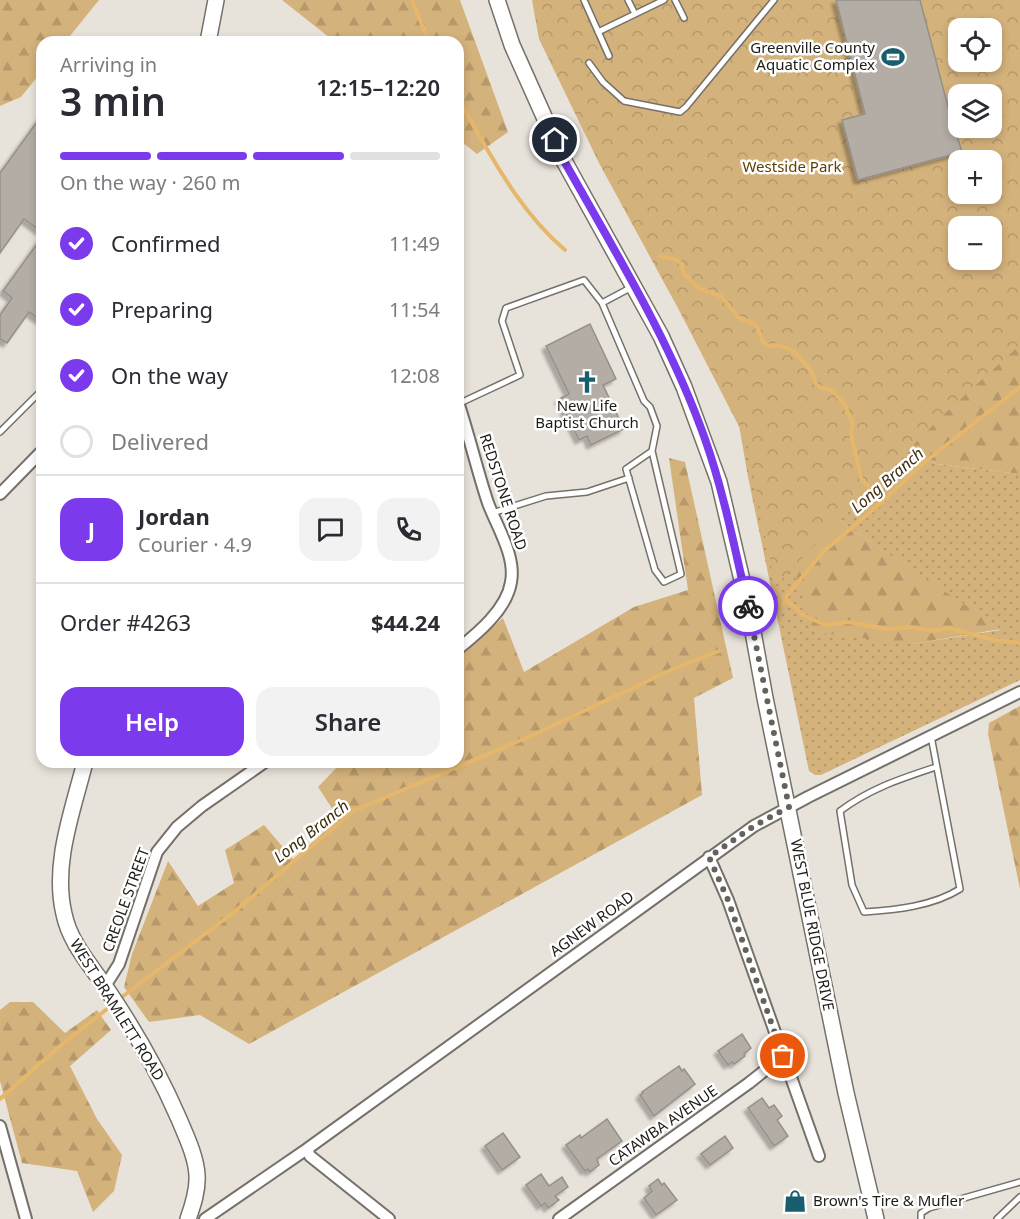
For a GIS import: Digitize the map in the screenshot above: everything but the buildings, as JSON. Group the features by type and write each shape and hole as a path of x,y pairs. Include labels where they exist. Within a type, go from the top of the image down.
{"main road":[{"path":"209,36 216,0"},
{"name":"WEST BLUE RIDGE DRIVE","path":"497,0 512,45 563,159 661,336 684,387 719,482 749,610 846,1093 876,1219"},
{"name":"WEST BRAMLETT ROAD","path":"84,768 65,845 60,887 64,916 74,942 125,1018 158,1073 176,1111 192,1153 197,1174 191,1218"}],"street":[{"name":"REDSTONE ROAD","path":"464,422 492,513 512,565 508,592 486,623 464,643"},
{"path":"0,494 36,457"},
{"name":"AGNEW ROAD","path":"206,1219 307,1149 754,826 1020,692"},
{"name":"CREOLE STREET","path":"108,990 157,852 177,828 202,806 256,768"},
{"path":"709,857 728,900 819,1156"},
{"name":"CATAWBA AVENUE","path":"559,1219 749,1083 783,1056"},
{"path":"0,1126 26,1219"},
{"path":"307,1149 310,1156 389,1219"}],"lane":[{"path":"584,0 609,56"},
{"path":"628,0 635,14"},
{"path":"598,32 664,0"},
{"path":"675,0 684,18"},
{"path":"589,63 603,82 624,101 680,112 694,99 774,0"},
{"path":"464,400 520,375 502,321 506,308 584,280 602,303 657,426 652,451 681,574 664,582 655,570 626,469 652,451"},
{"path":"602,303 633,286"},
{"path":"0,432 36,396"},
{"path":"492,513 546,496 586,492 629,478"},
{"path":"931,736 960,889 946,898 891,911 864,912 852,885 840,811 862,795 901,778 936,767"},
{"path":"921,1219 921,1213 929,1208 1020,1182"},
{"path":"998,1219 1020,1197"}],"green space":[{"path":"0,0 99,0 70,36 36,36 36,78 21,97 0,106"},
{"path":"282,0 460,0 508,132 477,154 464,144 464,36 327,36"},
{"name":"Westside Park","path":"532,0 1020,0 1020,345 942,416 775,586 747,442 599,163 539,39"},
{"path":"1020,287 1020,474 936,464 834,394 813,314"},
{"path":"729,367 834,394 936,464 1020,474 1020,680 821,775 815,775 809,771 748,477","holes":["766,468 1000,630 912,644"]},
{"path":"669,458 685,462 733,678 694,698 702,795 249,1044 200,1015 149,1022 124,987 132,954 168,861 198,906 234,883 225,850 264,825 293,859 339,819 318,787 336,768 464,768 464,652 503,618 524,672 634,607 688,590"},
{"path":"765,467 862,536 1001,629 912,644 813,632"},
{"path":"1020,706 1020,889 988,734 989,723"},
{"path":"10,1002 33,1002 65,1033 97,1010 111,1030 70,1066 97,1119 122,1155 114,1191 93,1212 77,1171 22,1163 0,1081 0,1010"}],"waterway":[{"path":"412,0 427,36"},
{"path":"464,109 518,198 548,234 565,250"},
{"path":"660,256 681,263 684,274 700,289 721,296 739,318 753,323 758,328 763,342 769,346 779,345 794,351 812,372 816,384 833,391 844,404 853,423 851,434 861,478 882,502"},
{"name":"Long Branch","path":"783,605 785,598 822,553 921,465 1020,387"},
{"path":"785,598 803,615 825,625 848,622 888,629 910,627 933,631 949,628 994,640 1020,643"},
{"name":"Long Branch","path":"464,764 533,735 673,669 719,651"},
{"name":"Long Branch","path":"118,1000 234,912 353,811 455,768"},
{"name":"Long Branch","path":"0,1099 60,1046 112,1005"}],"way so far":[{"path":"748,606 789,807 754,826 709,857 728,900 783,1056"}],"place":[{"name":"Greenville County Aquatic Complex","path":"893,57"},
{"name":"New Life Baptist Church","path":"587,382"},
{"name":"Brown's Tire & Mufler","path":"795,1201"}],"route":[{"path":"555,140 563,159 661,336 684,387 719,482 748,606"}]}
